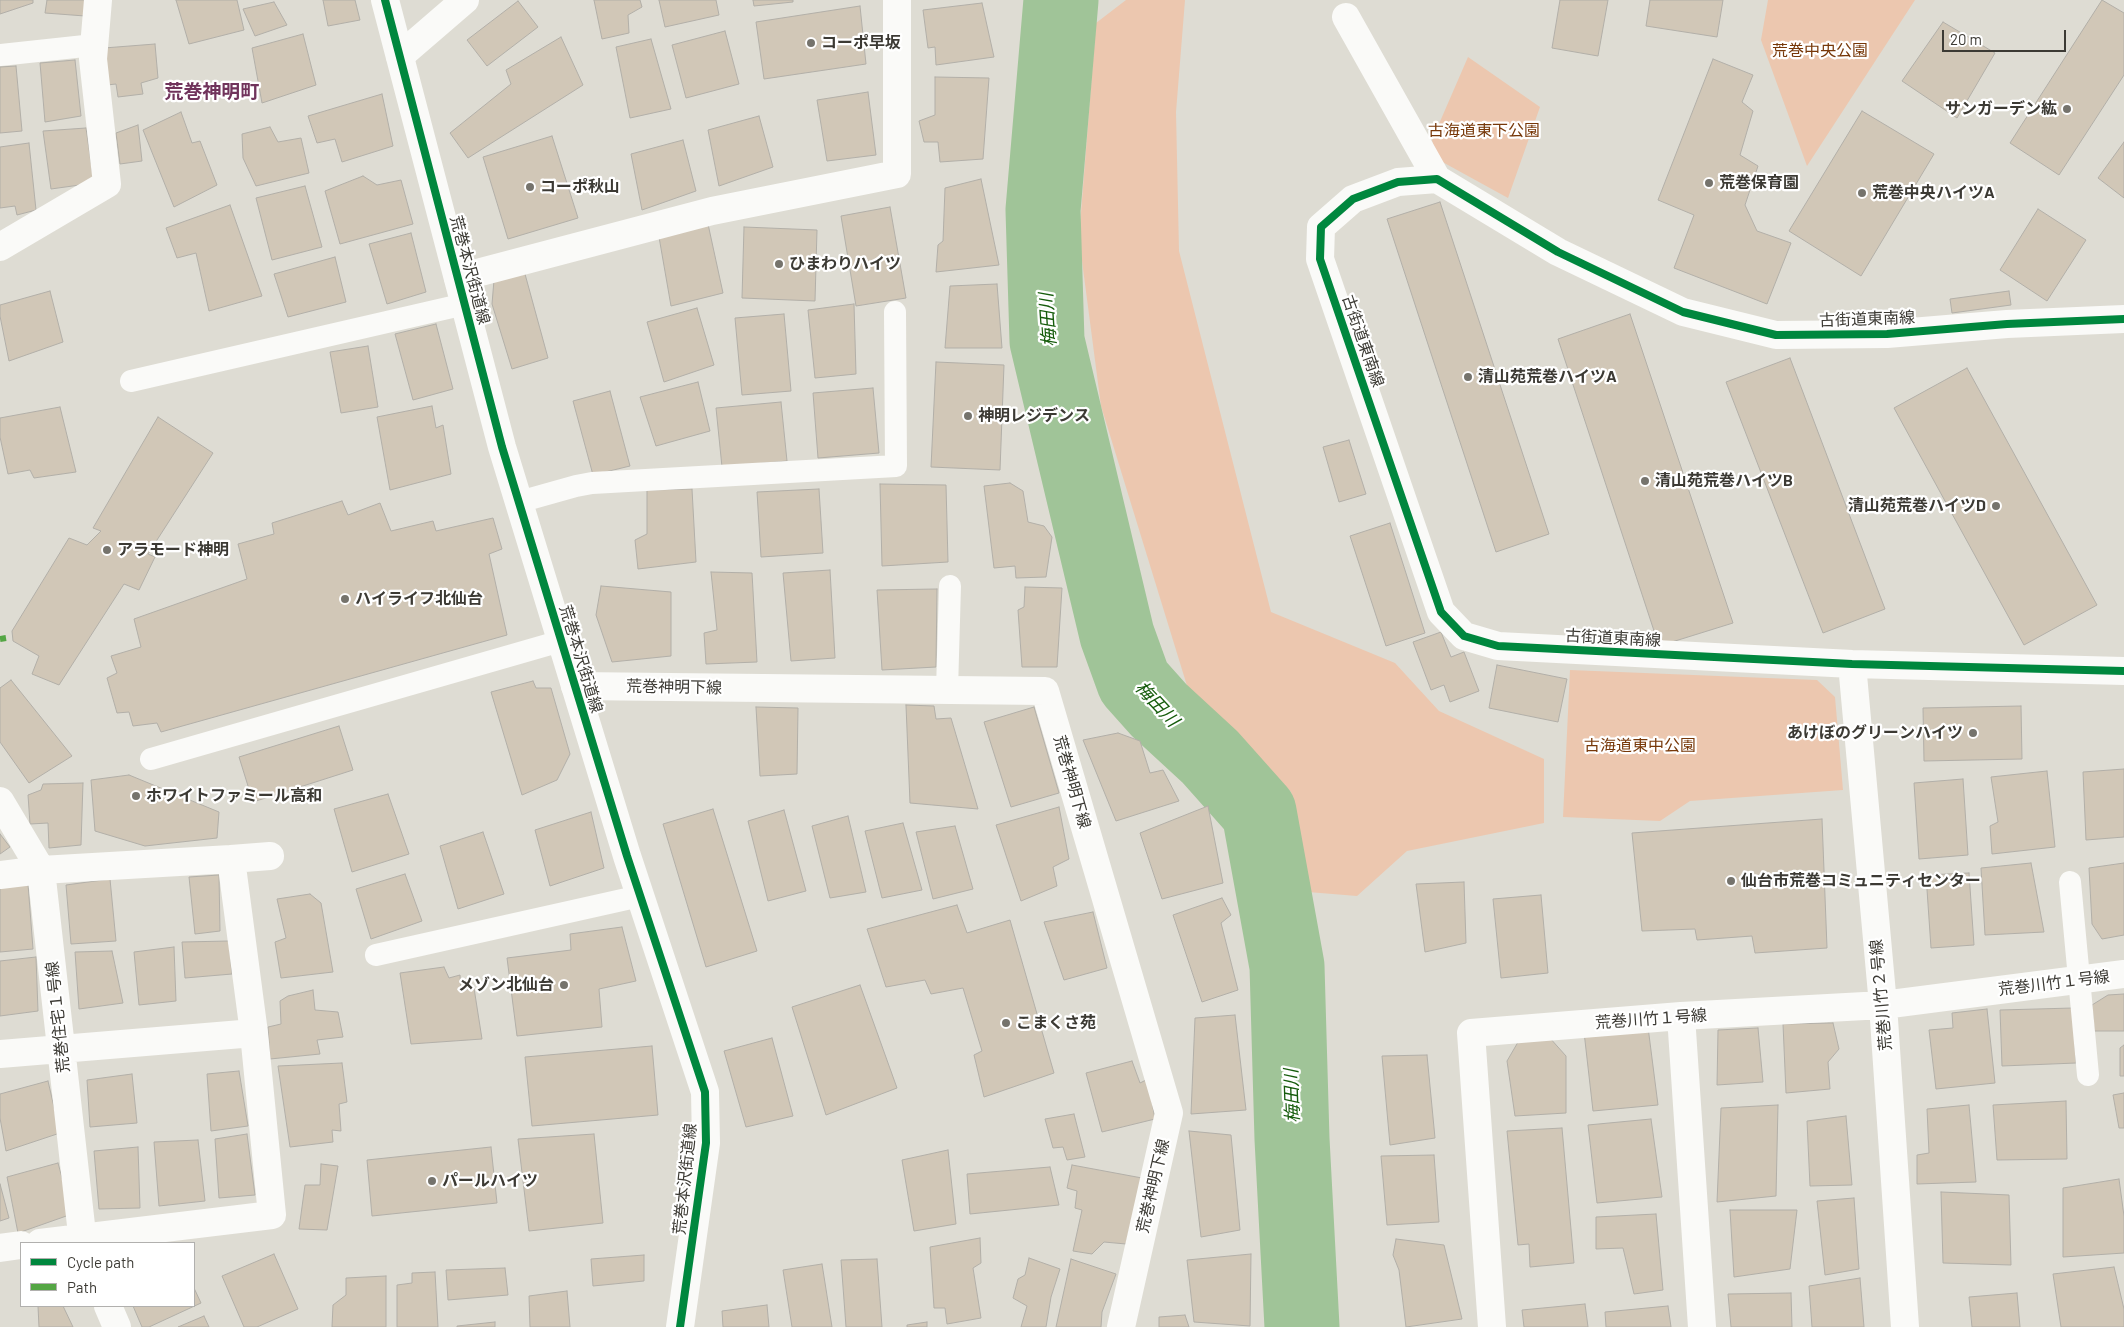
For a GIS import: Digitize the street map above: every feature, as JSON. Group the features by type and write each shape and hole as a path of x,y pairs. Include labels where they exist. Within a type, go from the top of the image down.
{"street":[{"path":"0,247 107,184 93,59 98,0"},
{"name":"荒巻本沢街道線","path":"385,0 518,502 640,896 705,1092 706,1143 680,1327"},
{"path":"400,56 465,0"},
{"path":"461,291 712,211 897,174 897,0"},
{"path":"1346,17 1437,179"},
{"name":"古街道東南線","path":"2124,319 2007,324 1887,334 1776,334 1683,312 1558,252 1437,179 1398,182 1353,199 1321,228 1320,259 1441,612 1464,636 1498,646 1852,664 2124,671"},
{"name":"荒巻川竹２号線","path":"1852,664 1883,1005 1905,1327"},
{"name":"荒巻神明下線","path":"575,686 1045,691 1169,1113 1121,1327"},
{"name":"荒巻住宅１号線","path":"0,801 41,870 83,1241"},
{"path":"0,875 41,870 270,856"},
{"path":"62,1242 83,1241 272,1215 254,1033 231,859"},
{"name":"荒巻川竹１号線","path":"1492,1327 1471,1033 1681,1016 1883,1005 2124,974"},
{"path":"1681,1016 1702,1327"},
{"path":"0,1054 254,1033"},
{"path":"0,1248 20,1245"},
{"path":"108,1307 117,1327"}],"lane":[{"path":"0,55 94,45"},
{"path":"131,381 461,291"},
{"path":"518,502 592,483 896,466 895,312"},
{"path":"947,690 950,586"},
{"path":"151,759 561,640"},
{"path":"2070,882 2088,1075"},
{"path":"376,955 640,896"}],"green space":[{"path":"1126,0 1185,0 1176,112 1179,251 1271,612 1395,663 1439,711 1544,759 1544,823 1407,851 1357,896 1308,892 1291,792 1188,689 1101,406 1079,238 1096,23"},
{"name":"荒巻中央公園","path":"1768,0 1915,0 1807,166 1761,40"},
{"name":"古海道東下公園","path":"1468,57 1540,107 1508,198 1437,159 1432,140"},
{"name":"古海道東中公園","path":"1570,670 1817,680 1835,697 1843,790 1690,801 1660,821 1563,817"}],"building":[{"path":"0,0 33,0 33,3 0,14"},
{"path":"47,0 87,0 85,16 45,13"},
{"path":"176,0 237,0 244,30 189,44"},
{"path":"323,0 355,0 360,20 328,26"},
{"path":"594,0 640,0 642,7 628,15 629,33 602,39"},
{"path":"659,0 716,0 719,15 665,27"},
{"path":"753,0 793,0 793,2 754,6"},
{"path":"1560,0 1608,0 1598,56 1552,48"},
{"path":"1650,0 1723,0 1717,37 1646,26"},
{"name":"サンガーデン紘","path":"2102,0 2124,13 2124,75 2059,175 2010,143"},
{"path":"518,1 538,27 487,66 467,40"},
{"path":"274,2 287,25 255,36 243,9"},
{"path":"982,3 994,57 936,65 935,47 928,48 923,10"},
{"name":"コーポ早坂","path":"860,6 866,64 764,79 756,22"},
{"path":"1943,22 1995,53 1957,118 1902,81"},
{"path":"725,31 739,84 686,98 672,45"},
{"path":"303,34 316,85 262,103 252,48"},
{"path":"561,37 583,85 468,158 450,133 511,84 506,70"},
{"path":"651,39 671,109 630,118 616,47"},
{"path":"155,44 158,78 141,83 143,94 118,97 116,84 107,85 104,48"},
{"name":"荒巻保育園","path":"1713,59 1753,75 1742,102 1753,111 1740,155 1758,166 1745,205 1757,231 1791,243 1767,304 1674,268 1694,215 1658,200"},
{"path":"75,60 81,116 45,122 40,63"},
{"path":"16,66 22,131 0,133 0,67"},
{"path":"935,77 989,78 983,159 940,162 938,142 924,142 919,121 935,115"},
{"path":"868,92 876,155 827,161 817,100"},
{"path":"382,94 393,146 342,162 335,139 317,143 308,116"},
{"name":"荒巻中央ハイツA","path":"1862,111 1934,154 1861,276 1789,231"},
{"path":"181,112 192,143 200,141 217,185 174,207 143,130"},
{"path":"759,116 773,167 719,186 708,130"},
{"path":"138,125 142,161 120,164 116,133"},
{"path":"270,127 278,142 301,138 309,173 256,186 243,158 242,134"},
{"path":"86,128 94,183 51,189 43,131"},
{"name":"コーポ秋山","path":"552,136 578,218 508,239 483,157"},
{"path":"683,140 696,191 642,210 631,154"},
{"path":"2124,142 2124,198 2098,178"},
{"path":"29,143 36,210 17,215 15,206 0,208 0,147"},
{"path":"363,176 377,185 401,180 413,224 340,244 325,191"},
{"path":"981,179 999,265 936,272 938,245 943,241 945,188"},
{"path":"305,186 322,247 272,260 256,198"},
{"name":"清山苑荒巻ハイツA","path":"1440,202 1549,534 1496,552 1387,219"},
{"path":"230,205 262,296 209,311 196,253 177,258 166,228"},
{"path":"890,207 906,298 856,306 841,216"},
{"path":"2038,209 2086,240 2047,301 2000,270"},
{"path":"708,224 723,293 671,306 659,237"},
{"name":"ひまわりハイツ","path":"744,227 817,230 815,301 742,298"},
{"path":"411,233 426,292 387,304 369,244"},
{"path":"335,257 346,302 288,317 274,274"},
{"path":"525,274 548,358 512,369 492,304 494,280"},
{"path":"997,284 1002,348 945,348 950,286"},
{"path":"50,291 63,342 9,361 0,316 0,305"},
{"path":"2009,291 2011,305 1952,313 1950,299"},
{"path":"854,304 856,374 815,378 808,310"},
{"path":"697,308 714,365 664,382 647,322"},
{"path":"784,314 791,391 742,395 735,318"},
{"name":"清山苑荒巻ハイツB","path":"1630,314 1733,623 1659,646 1558,339"},
{"path":"436,324 453,389 413,400 395,334"},
{"path":"368,346 378,407 341,413 330,352"},
{"path":"1790,358 1885,609 1823,633 1726,382"},
{"name":"神明レジデンス","path":"936,362 1004,365 1000,470 931,467"},
{"name":"清山苑荒巻ハイツD","path":"1967,368 2097,605 2024,645 1894,408"},
{"path":"698,382 710,431 656,446 640,397"},
{"path":"873,388 879,453 818,458 813,393"},
{"path":"610,391 630,466 593,475 573,401"},
{"path":"781,402 787,461 722,467 716,408"},
{"path":"432,406 436,428 443,425 451,474 390,490 377,417"},
{"path":"60,407 76,472 34,478 30,470 8,474 0,437 0,418"},
{"name":"アラモード神明","path":"158,417 213,453 148,554 155,557 139,590 124,584 59,685 32,674 39,656 13,641 12,631 69,538 87,545 101,531 93,528"},
{"path":"1349,440 1366,494 1339,502 1323,447"},
{"path":"1010,483 1023,491 1028,522 1044,526 1052,537 1046,577 1016,578 1015,566 994,568 984,486"},
{"path":"880,484 946,485 948,562 882,566"},
{"path":"692,489 696,562 638,569 635,540 647,534 647,490"},
{"path":"819,489 823,553 761,557 757,492"},
{"name":"ハイライフ北仙台","path":"342,501 348,515 380,503 391,531 433,521 436,531 493,518 502,549 489,554 507,635 161,732 157,723 133,726 129,712 117,713 107,678 117,673 111,656 141,647 134,619 247,579 238,544 274,534 272,523"},
{"path":"1390,523 1425,633 1386,646 1350,536"},
{"path":"830,570 835,658 791,661 783,573"},
{"path":"711,572 752,573 757,662 706,664 704,633 717,630"},
{"path":"601,586 671,592 671,656 612,662 596,615"},
{"path":"1025,587 1062,588 1057,667 1022,667 1018,610 1024,607"},
{"path":"937,589 936,667 882,670 877,590"},
{"path":"1441,632 1451,657 1464,652 1479,691 1450,702 1444,685 1431,690 1413,642"},
{"path":"1497,665 1567,679 1558,722 1489,708"},
{"path":"11,680 72,756 29,783 0,742 0,688"},
{"path":"533,681 536,688 551,688 570,754 557,780 522,795 491,692"},
{"path":"906,705 934,706 936,719 951,718 978,809 910,803"},
{"name":"あけぼのグリーンハイツ","path":"2021,706 2022,759 1924,761 1923,708"},
{"path":"756,707 798,708 797,774 760,776"},
{"path":"1034,707 1059,793 1011,807 984,722"},
{"path":"339,726 353,770 253,802 239,757"},
{"path":"1118,733 1140,741 1150,773 1163,770 1179,801 1116,821 1083,740"},
{"path":"2124,769 2124,837 2086,840 2083,772"},
{"path":"2047,771 2055,847 1992,854 1990,826 1998,822 1991,777"},
{"name":"ホワイトファミール高和","path":"129,775 219,812 217,838 145,846 95,831 91,780"},
{"path":"1963,779 1968,855 1919,859 1914,783"},
{"path":"83,783 81,845 49,848 48,823 30,824 28,795 41,790 43,784"},
{"path":"388,794 409,854 352,872 334,809"},
{"path":"1208,806 1223,883 1162,899 1140,833"},
{"path":"1059,807 1069,859 1053,867 1057,886 1021,901 996,825"},
{"path":"713,809 757,951 706,967 663,824"},
{"path":"784,810 806,891 768,901 748,821"},
{"path":"591,812 604,868 550,886 535,830"},
{"path":"848,816 866,892 830,898 812,826"},
{"name":"仙台市荒巻コミュニティセンター","path":"1822,819 1827,948 1755,953 1752,936 1697,940 1695,929 1642,931 1632,833"},
{"path":"903,823 922,890 882,898 865,831"},
{"path":"955,826 973,889 933,899 916,832"},
{"path":"483,832 504,894 458,909 440,846"},
{"path":"0,834 10,847 0,854"},
{"path":"2031,863 2044,932 1985,935 1981,868"},
{"path":"2124,863 2124,935 2102,939 2092,924 2089,868"},
{"path":"1969,873 1974,945 1931,948 1926,875"},
{"path":"405,874 422,921 371,939 356,889"},
{"path":"219,875 220,931 195,934 189,877"},
{"path":"110,879 116,941 71,944 66,885"},
{"path":"1464,882 1466,943 1425,952 1416,884"},
{"path":"28,884 33,949 0,952 0,888"},
{"path":"310,894 321,903 333,972 281,978 275,942 286,938 277,899"},
{"path":"1541,895 1548,973 1501,978 1493,899"},
{"path":"1222,898 1231,915 1221,923 1238,990 1202,1002 1173,915"},
{"name":"こまくさ苑","path":"957,905 967,933 1010,920 1054,1073 984,1097 974,1055 982,1051 963,988 931,994 925,980 886,987 867,929"},
{"path":"1093,912 1107,968 1064,980 1044,922"},
{"name":"メゾン北仙台","path":"622,927 636,981 599,989 602,1027 517,1036 507,958 571,950 570,934"},
{"path":"229,941 232,974 185,978 182,942"},
{"path":"174,947 176,1001 139,1005 134,952"},
{"path":"112,951 123,1003 79,1009 75,952"},
{"path":"36,957 38,1011 0,1016 0,961"},
{"path":"444,967 449,978 460,975 461,991 474,988 482,1039 411,1044 400,973"},
{"path":"860,985 897,1088 826,1115 792,1007"},
{"path":"313,990 315,1010 338,1012 343,1037 317,1040 320,1054 270,1059 268,1027 281,1024 280,1001 288,996"},
{"path":"2124,994 2124,1031 2094,1031 2092,1005 2108,995"},
{"path":"2073,1008 2076,1063 2002,1066 2000,1010"},
{"path":"1987,1009 1995,1083 1936,1089 1929,1030 1953,1028 1952,1013"},
{"path":"1235,1015 1246,1110 1191,1114 1195,1018"},
{"path":"1833,1023 1839,1049 1828,1062 1830,1089 1786,1093 1783,1024"},
{"path":"1648,1027 1658,1105 1593,1111 1584,1032"},
{"path":"1758,1028 1763,1082 1717,1085 1718,1030"},
{"path":"1521,1037 1549,1037 1566,1056 1566,1113 1515,1116 1507,1061"},
{"path":"772,1038 793,1116 746,1127 724,1051"},
{"path":"2124,1045 2124,1076 2120,1076 2120,1048"},
{"path":"652,1046 658,1115 532,1126 525,1057"},
{"path":"1427,1055 1435,1138 1390,1145 1382,1056"},
{"path":"1132,1061 1140,1083 1148,1079 1155,1119 1102,1132 1086,1073"},
{"path":"342,1063 347,1102 339,1104 341,1131 332,1130 333,1142 290,1147 278,1066"},
{"path":"239,1071 248,1126 211,1131 207,1074"},
{"path":"132,1074 137,1123 90,1127 87,1080"},
{"path":"48,1081 60,1133 6,1151 0,1118 0,1094"},
{"path":"2124,1093 2124,1128 2119,1128 2113,1095"},
{"path":"2066,1101 2067,1159 1997,1160 1993,1105"},
{"path":"1778,1105 1776,1196 1717,1202 1721,1108"},
{"path":"1969,1105 1976,1182 1917,1184 1917,1155 1929,1153 1927,1109"},
{"path":"1074,1114 1085,1157 1067,1160 1063,1147 1053,1148 1045,1119"},
{"path":"1846,1116 1852,1185 1810,1186 1807,1121"},
{"path":"1651,1119 1662,1197 1597,1203 1588,1125"},
{"path":"1562,1128 1574,1263 1530,1267 1529,1244 1518,1245 1507,1131"},
{"path":"1189,1131 1231,1135 1240,1230 1201,1237"},
{"path":"247,1134 255,1195 219,1198 215,1139"},
{"path":"594,1134 603,1223 529,1231 518,1139"},
{"path":"198,1140 205,1201 159,1206 154,1142"},
{"path":"138,1147 140,1208 99,1209 94,1151"},
{"name":"パールハイツ","path":"491,1147 497,1203 372,1216 367,1160"},
{"path":"948,1150 956,1224 914,1231 902,1160"},
{"path":"1434,1155 1439,1222 1387,1225 1381,1156"},
{"path":"58,1163 72,1214 18,1233 7,1177"},
{"path":"321,1164 338,1166 327,1230 299,1229 305,1185 320,1185"},
{"path":"1072,1165 1142,1178 1126,1244 1104,1242 1092,1254 1073,1251 1082,1210 1075,1208 1077,1191 1067,1188"},
{"path":"1050,1167 1059,1205 970,1214 967,1174"},
{"path":"2119,1179 2124,1216 2124,1253 2063,1257 2063,1188"},
{"path":"0,1184 9,1218 0,1221"},
{"path":"1941,1192 2009,1195 2011,1265 1943,1263"},
{"path":"1854,1198 1859,1269 1825,1275 1817,1201"},
{"path":"1730,1210 1797,1210 1790,1269 1734,1277"},
{"path":"1656,1214 1663,1290 1634,1294 1623,1248 1596,1249 1596,1217"},
{"path":"980,1238 981,1263 973,1268 981,1318 947,1324 945,1308 934,1308 930,1247"},
{"path":"1396,1239 1444,1245 1462,1319 1406,1327 1399,1270 1393,1255"},
{"path":"274,1254 298,1309 257,1327 244,1327 222,1276"},
{"path":"1251,1254 1250,1326 1194,1322 1187,1260"},
{"path":"644,1255 644,1281 593,1286 591,1259"},
{"path":"1029,1258 1060,1269 1051,1297 1046,1327 1021,1327 1027,1306 1013,1298 1018,1279 1025,1275"},
{"path":"877,1259 882,1327 846,1327 841,1260"},
{"path":"1071,1259 1116,1274 1102,1312 1101,1327 1056,1327"},
{"path":"822,1264 832,1327 792,1327 783,1270"},
{"path":"2114,1267 2124,1309 2124,1327 2061,1327 2053,1274"},
{"path":"505,1268 508,1295 448,1300 446,1270"},
{"path":"435,1272 438,1327 397,1327 397,1285 412,1283 412,1273"},
{"path":"386,1276 386,1327 332,1327 333,1305 346,1295 346,1278"},
{"path":"1860,1278 1864,1327 1812,1327 1809,1286"},
{"path":"195,1290 201,1303 195,1306"},
{"path":"567,1291 570,1327 530,1327 529,1296"},
{"path":"1791,1293 1792,1327 1731,1327 1728,1294"},
{"path":"2017,1293 2020,1327 1972,1327 1969,1297"},
{"path":"1585,1304 1588,1327 1524,1327 1522,1310"},
{"path":"767,1305 769,1327 723,1327 722,1311"},
{"path":"1668,1306 1671,1327 1606,1327 1605,1312"},
{"path":"38,1307 63,1307 73,1327 39,1327"},
{"path":"133,1307 192,1307 149,1327 142,1327"},
{"path":"1185,1315 1189,1327 1159,1327 1159,1317"},
{"path":"204,1316 209,1327 178,1327"},
{"path":"495,1322 495,1327 457,1327 457,1326"},
{"path":"927,1322 927,1327 907,1327 907,1325"}],"waterway":[{"name":"梅田川","path":"1061,0 1043,210 1047,341 1117,635 1134,682 1159,710 1210,757 1259,812 1287,966 1292,1139 1302,1327"}],"marked path":[{"path":"0,639 6,638"}],"cycle path":[{"path":"385,0 502,447 627,856 705,1092 706,1143 680,1327"},
{"path":"2124,319 2007,324 1887,334 1776,335 1683,312 1558,252 1437,179 1398,182 1353,199 1321,227 1320,259 1441,612 1464,636 1498,646 1852,664 2124,671"}],"place":[{"name":"コーポ早坂","path":"811,43"},
{"name":"サンガーデン紘","path":"2067,109"},
{"name":"荒巻保育園","path":"1709,183"},
{"name":"コーポ秋山","path":"530,187"},
{"name":"荒巻中央ハイツA","path":"1862,193"},
{"name":"ひまわりハイツ","path":"779,264"},
{"name":"清山苑荒巻ハイツA","path":"1468,377"},
{"name":"神明レジデンス","path":"968,416"},
{"name":"清山苑荒巻ハイツB","path":"1645,481"},
{"name":"清山苑荒巻ハイツD","path":"1996,506"},
{"name":"アラモード神明","path":"107,550"},
{"name":"ハイライフ北仙台","path":"345,599"},
{"name":"あけぼのグリーンハイツ","path":"1973,733"},
{"name":"ホワイトファミール高和","path":"136,796"},
{"name":"仙台市荒巻コミュニティセンター","path":"1731,881"},
{"name":"メゾン北仙台","path":"564,985"},
{"name":"こまくさ苑","path":"1006,1023"},
{"name":"パールハイツ","path":"432,1181"}],"district":[{"name":"荒巻神明町","path":"212,92"}]}
